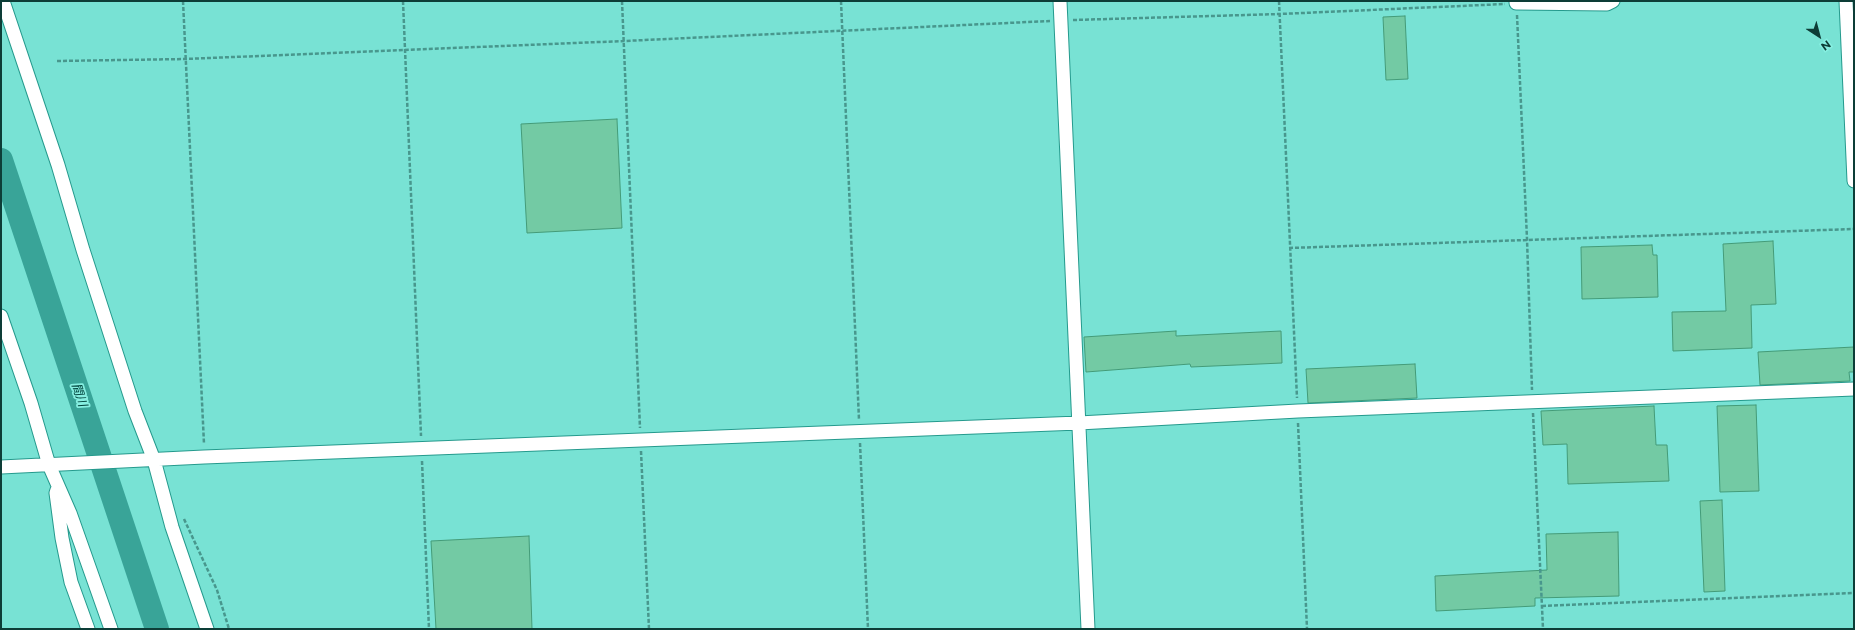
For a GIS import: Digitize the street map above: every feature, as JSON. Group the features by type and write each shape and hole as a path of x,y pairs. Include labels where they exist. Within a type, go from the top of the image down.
{"street":[{"path":"3,1 58,165 85,258 172,527 207,629"},
{"path":"1060,1 1088,629"},
{"path":"1516,3 1607,4 1613,1"},
{"path":"1846,1 1854,181"},
{"path":"1,316 59,487 70,513 111,629"},
{"path":"1,467 204,457 422,450 1079,423 1298,411 1854,389"},
{"path":"59,487 56,493 71,582 88,629"}],"path":[{"path":"183,1 204,457"},
{"path":"403,1 429,629"},
{"path":"622,1 649,629"},
{"path":"841,1 868,629"},
{"path":"1279,1 1307,629"},
{"path":"57,61 185,59 1516,3 1527,240 1532,402 1543,629"},
{"path":"1289,248 1854,229"},
{"path":"181,514 217,590 229,629"},
{"path":"1542,606 1854,593"}],"building":[{"path":"1405,16 1408,79 1386,80 1383,17"},
{"path":"617,119 622,228 527,233 521,124"},
{"path":"1773,241 1776,304 1751,305 1752,348 1673,351 1672,312 1726,311 1723,244"},
{"path":"1652,245 1653,255 1657,255 1658,297 1582,299 1581,247"},
{"path":"1176,331 1176,336 1281,331 1282,363 1191,367 1190,364 1086,372 1084,337"},
{"path":"1854,347 1854,372 1849,372 1850,381 1760,385 1758,352"},
{"path":"1415,364 1417,398 1308,403 1306,369"},
{"path":"1756,405 1759,491 1720,492 1717,406"},
{"path":"1654,406 1656,445 1667,445 1669,481 1568,484 1567,444 1543,445 1541,411"},
{"path":"1722,500 1725,591 1704,592 1700,501"},
{"path":"1618,532 1619,596 1535,598 1535,606 1436,611 1435,576 1547,570 1546,534"},
{"path":"529,536 532,629 436,629 431,541"}],"waterway":[{"name":"間川","path":"1,160 157,629"}]}
